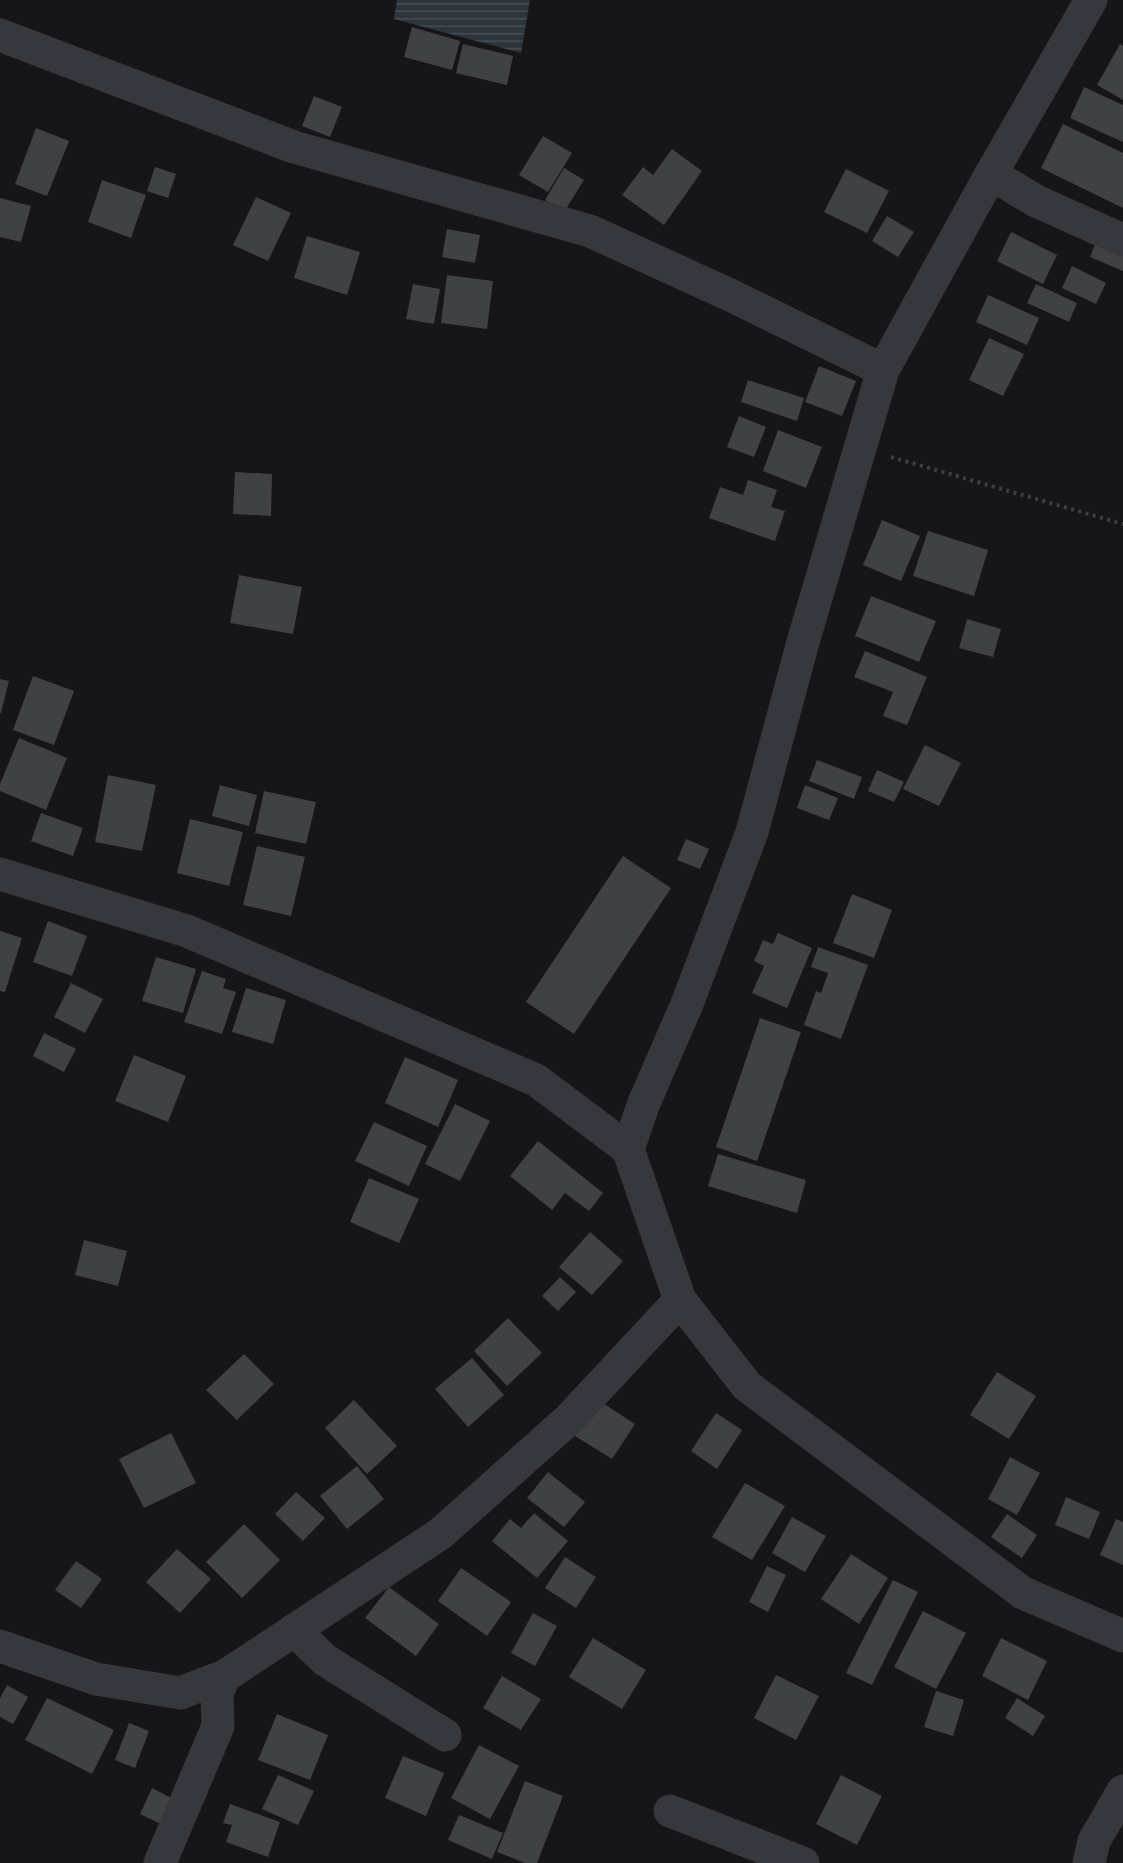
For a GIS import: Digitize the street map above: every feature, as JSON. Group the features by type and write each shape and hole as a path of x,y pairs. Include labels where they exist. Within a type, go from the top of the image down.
{"street":[{"path":"628,1149 644,1103 687,1004 752,832 803,642 883,370 991,174 1092,0"},
{"path":"0,35 294,147 590,231 730,295 883,370"},
{"path":"991,174 1035,201 1123,240"},
{"path":"0,874 187,931 536,1080 628,1149 680,1300 747,1386 1023,1593 1123,1635"},
{"path":"0,1646 96,1678 180,1693 225,1676 440,1534 568,1419 680,1300"},
{"path":"294,1630 325,1660 445,1734"},
{"path":"160,1863 218,1726 217,1692 225,1676"},
{"path":"1089,1863 1094,1841 1123,1791"},
{"path":"670,1811 803,1863"}],"path":[{"path":"861,449 1123,524"}],"shaded area":[{"path":"397,0 530,0 521,53 394,19"}],"building":[{"path":"412,27 460,41 452,70 404,57"},
{"path":"463,44 513,56 507,85 456,73"},
{"path":"1120,44 1123,46 1123,100 1097,85"},
{"path":"1084,87 1123,105 1123,142 1070,118"},
{"path":"314,96 342,107 330,137 302,126"},
{"path":"1063,124 1123,153 1123,208 1041,168"},
{"path":"36,128 69,141 47,196 15,184"},
{"path":"543,136 572,153 548,192 519,175"},
{"path":"672,149 702,171 664,225 622,195 643,167 653,175"},
{"path":"155,167 176,174 168,198 147,191"},
{"path":"564,168 584,180 564,212 545,200"},
{"path":"846,169 889,191 867,233 824,212"},
{"path":"102,180 146,195 131,238 88,222"},
{"path":"256,197 291,213 268,261 233,245"},
{"path":"0,198 31,206 21,242 0,237"},
{"path":"887,216 914,232 898,257 872,241"},
{"path":"447,229 480,235 475,263 442,257"},
{"path":"1011,232 1057,255 1043,284 997,261"},
{"path":"307,236 360,252 347,295 294,278"},
{"path":"1097,239 1123,251 1123,271 1090,257"},
{"path":"1072,266 1106,283 1096,304 1062,288"},
{"path":"447,275 493,281 487,329 441,323"},
{"path":"413,284 440,289 434,324 406,319"},
{"path":"1036,284 1077,303 1069,322 1027,303"},
{"path":"988,295 1039,318 1027,345 976,322"},
{"path":"989,338 1024,354 1003,396 969,380"},
{"path":"819,366 856,381 842,416 805,402"},
{"path":"748,380 804,398 797,421 741,402"},
{"path":"739,416 766,427 754,457 727,447"},
{"path":"778,430 822,447 806,488 763,471"},
{"path":"235,472 272,474 271,516 233,514"},
{"path":"748,480 777,490 771,507 785,511 775,541 709,518 720,487 743,495"},
{"path":"882,520 920,536 901,581 863,565"},
{"path":"928,531 988,550 974,596 913,576"},
{"path":"239,575 302,587 293,634 230,623"},
{"path":"871,596 936,621 919,662 855,636"},
{"path":"967,619 1001,629 993,657 959,648"},
{"path":"865,651 927,677 907,725 883,716 893,692 854,677"},
{"path":"33,676 74,691 54,745 13,730"},
{"path":"0,679 9,681 1,713 0,713"},
{"path":"19,738 67,758 46,810 0,791 0,784"},
{"path":"925,745 961,763 939,806 903,789"},
{"path":"817,760 862,777 854,799 809,781"},
{"path":"877,770 904,782 894,802 868,791"},
{"path":"108,775 156,785 142,851 95,842"},
{"path":"220,785 257,795 249,826 212,816"},
{"path":"805,785 838,798 829,820 797,808"},
{"path":"264,791 316,802 306,844 255,833"},
{"path":"41,813 83,828 73,856 31,841"},
{"path":"190,819 243,832 229,886 177,873"},
{"path":"686,839 709,849 700,869 677,860"},
{"path":"257,846 305,857 291,916 243,905"},
{"path":"623,856 671,888 574,1034 526,1002"},
{"path":"852,894 892,910 874,958 833,943"},
{"path":"48,921 87,936 72,976 33,962"},
{"path":"0,931 22,938 5,992 0,991"},
{"path":"778,933 812,948 787,1008 752,993 764,966 754,961 763,940 773,944"},
{"path":"818,947 868,965 841,1039 804,1025 816,991 821,993 828,973 811,967"},
{"path":"156,957 196,969 183,1013 142,1001"},
{"path":"202,971 226,979 223,988 236,992 222,1034 184,1022"},
{"path":"71,983 103,999 85,1033 54,1017"},
{"path":"246,988 286,1000 273,1044 232,1032"},
{"path":"760,1018 801,1032 757,1161 716,1147"},
{"path":"44,1033 76,1049 64,1072 33,1056"},
{"path":"134,1055 186,1076 168,1122 115,1101"},
{"path":"405,1057 458,1080 438,1127 385,1103"},
{"path":"455,1104 490,1121 460,1181 425,1164"},
{"path":"374,1122 427,1146 409,1186 355,1161"},
{"path":"538,1141 603,1193 589,1211 565,1193 552,1210 510,1176"},
{"path":"718,1154 806,1180 797,1213 708,1186"},
{"path":"369,1178 419,1199 399,1243 350,1222"},
{"path":"590,1232 623,1261 592,1295 559,1267"},
{"path":"84,1240 127,1251 118,1286 75,1275"},
{"path":"560,1277 576,1292 558,1311 542,1296"},
{"path":"508,1318 542,1353 507,1386 474,1351"},
{"path":"244,1354 274,1384 237,1420 206,1390"},
{"path":"472,1358 504,1395 468,1427 435,1389"},
{"path":"997,1372 1036,1396 1009,1439 970,1415"},
{"path":"354,1400 397,1446 367,1474 325,1428"},
{"path":"598,1400 635,1424 612,1459 575,1436"},
{"path":"716,1413 742,1430 717,1469 691,1451"},
{"path":"171,1433 196,1483 144,1508 119,1459"},
{"path":"1010,1457 1040,1473 1017,1515 988,1499"},
{"path":"357,1466 384,1499 347,1529 320,1496"},
{"path":"548,1472 585,1502 564,1527 527,1498"},
{"path":"745,1483 785,1506 752,1560 712,1537"},
{"path":"296,1492 325,1518 303,1541 275,1514"},
{"path":"1066,1497 1100,1512 1089,1539 1055,1525"},
{"path":"534,1513 568,1541 537,1578 492,1541 510,1519 521,1528"},
{"path":"1007,1514 1037,1535 1022,1558 991,1537"},
{"path":"792,1517 826,1536 805,1572 772,1553"},
{"path":"1116,1519 1123,1522 1123,1565 1100,1555"},
{"path":"244,1524 280,1560 242,1598 206,1562"},
{"path":"177,1549 211,1579 180,1613 146,1582"},
{"path":"851,1554 888,1578 859,1624 821,1599"},
{"path":"565,1557 596,1577 576,1608 545,1588"},
{"path":"76,1561 102,1579 81,1608 55,1590"},
{"path":"767,1566 786,1575 768,1612 749,1602"},
{"path":"461,1568 511,1602 487,1636 438,1601"},
{"path":"893,1580 918,1592 872,1685 846,1673"},
{"path":"389,1587 439,1624 416,1656 365,1618"},
{"path":"923,1611 966,1633 936,1689 894,1667"},
{"path":"533,1613 557,1626 535,1666 511,1653"},
{"path":"593,1638 646,1670 622,1709 569,1677"},
{"path":"1001,1638 1047,1661 1028,1700 982,1676"},
{"path":"776,1675 819,1696 796,1740 754,1718"},
{"path":"502,1676 541,1699 521,1730 483,1708"},
{"path":"7,1685 28,1697 13,1724 0,1717 0,1698"},
{"path":"936,1691 964,1700 953,1736 924,1727"},
{"path":"47,1698 114,1730 92,1774 25,1740"},
{"path":"1017,1698 1045,1716 1033,1736 1005,1718"},
{"path":"277,1714 328,1735 310,1780 258,1760"},
{"path":"129,1723 149,1731 135,1768 115,1760"},
{"path":"479,1745 519,1766 490,1819 451,1798"},
{"path":"403,1756 444,1773 426,1816 385,1798"},
{"path":"278,1775 314,1791 298,1825 262,1809"},
{"path":"841,1775 882,1796 857,1845 816,1824"},
{"path":"525,1781 563,1796 537,1863 525,1863 497,1852"},
{"path":"152,1788 179,1802 167,1827 140,1814"},
{"path":"230,1804 280,1822 268,1857 226,1842 232,1825 223,1823"},
{"path":"459,1815 503,1833 492,1859 448,1840"}]}
